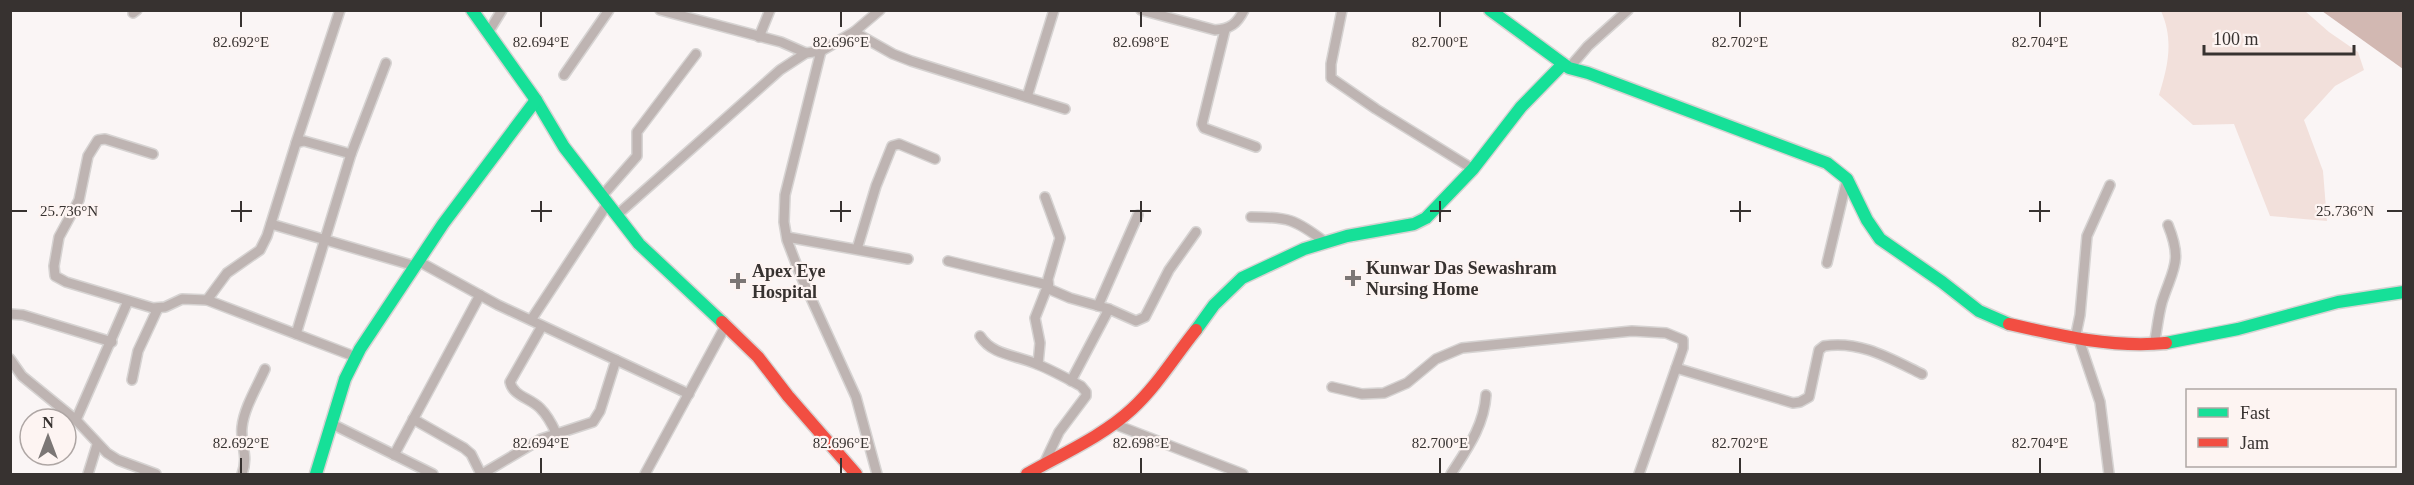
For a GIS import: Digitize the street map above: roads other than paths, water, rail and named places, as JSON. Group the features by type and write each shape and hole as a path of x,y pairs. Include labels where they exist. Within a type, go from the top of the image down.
{"street":[{"path":"207,300 227,273 260,250 271,224 340,10"},
{"path":"472,10 536,100 564,147 639,243 758,357 788,396 856,474"},
{"path":"489,31 502,10"},
{"path":"564,75 609,10"},
{"path":"660,10 781,42 806,53"},
{"path":"759,37 770,10"},
{"path":"617,215 780,70 806,53 821,51 854,32 870,14 880,10"},
{"path":"1027,97 1054,10"},
{"path":"1141,10 1215,30 1224,30 1233,26 1244,10"},
{"path":"1342,10 1331,64 1331,78 1376,109 1473,169"},
{"path":"1490,10 1566,66 1827,163 1847,179 1867,220 1880,239 1979,311 2008,324 2077,340 2135,346 2154,345 2198,338 2338,302 2403,292"},
{"path":"1027,474 1114,424 1147,394 1214,305 1242,278 1304,249 1325,242 1386,231 1420,221 1435,210 1473,169 1521,107 1628,10"},
{"path":"1224,30 1202,124 1204,128 1256,147"},
{"path":"854,32 893,54 911,61 1065,109"},
{"path":"821,51 783,210 787,237 800,274 856,397 877,474"},
{"path":"531,320 605,200 637,156 637,132 696,54"},
{"path":"296,334 351,154 386,63"},
{"path":"316,474 345,379 356,357 478,176 536,100"},
{"path":"153,154 98,140 88,156 79,201 62,229 54,266 55,276 66,282 128,302 158,308 182,299 207,300 356,357"},
{"path":"296,143 304,141 351,154"},
{"path":"857,249 876,186 892,146 899,144 935,159"},
{"path":"1827,263 1847,179"},
{"path":"2109,474 2100,402 2077,340 2087,236 2110,185"},
{"path":"1038,364 1040,343 1035,318 1048,285 1060,238 1045,197"},
{"path":"1098,306 1138,215"},
{"path":"1251,217 1276,217 1295,221 1325,242"},
{"path":"271,224 325,241 417,264 542,326 689,394"},
{"path":"2154,345 2161,305 2171,282 2176,262 2176,249 2168,225"},
{"path":"948,261 1048,285 1052,291 1109,309 1136,321 1143,320 1169,270 1196,232"},
{"path":"787,237 908,259"},
{"path":"394,455 480,295"},
{"path":"78,416 128,302"},
{"path":"132,380 138,351 158,308"},
{"path":"1071,381 1109,309"},
{"path":"10,314 23,315 112,342"},
{"path":"645,474 726,325"},
{"path":"542,326 510,382 514,391 538,406 548,417 556,433"},
{"path":"1332,387 1362,394 1384,393 1407,383 1436,359 1462,348 1632,331 1666,333 1683,340 1683,348 1639,474"},
{"path":"980,336 994,350 1038,364 1085,389 1086,396 1059,432 1042,466"},
{"path":"1676,368 1793,403 1809,397 1819,350 1824,346 1843,346 1876,351 1922,374"},
{"path":"10,359 28,382 60,407"},
{"path":"413,419 464,448 471,454 482,474 542,439 593,422 600,411 616,360"},
{"path":"242,474 246,460 241,430 243,420 265,369"},
{"path":"1451,474 1478,432 1486,395"},
{"path":"78,422 97,445 118,460 156,474"},
{"path":"330,423 433,474"},
{"path":"1114,424 1243,474"},
{"path":"88,474 97,445"}],"place":[{"name":"Kunwar Das Sewashram Nursing Home","path":"1353,278"},
{"name":"Apex Eye Hospital","path":"738,281"}]}
